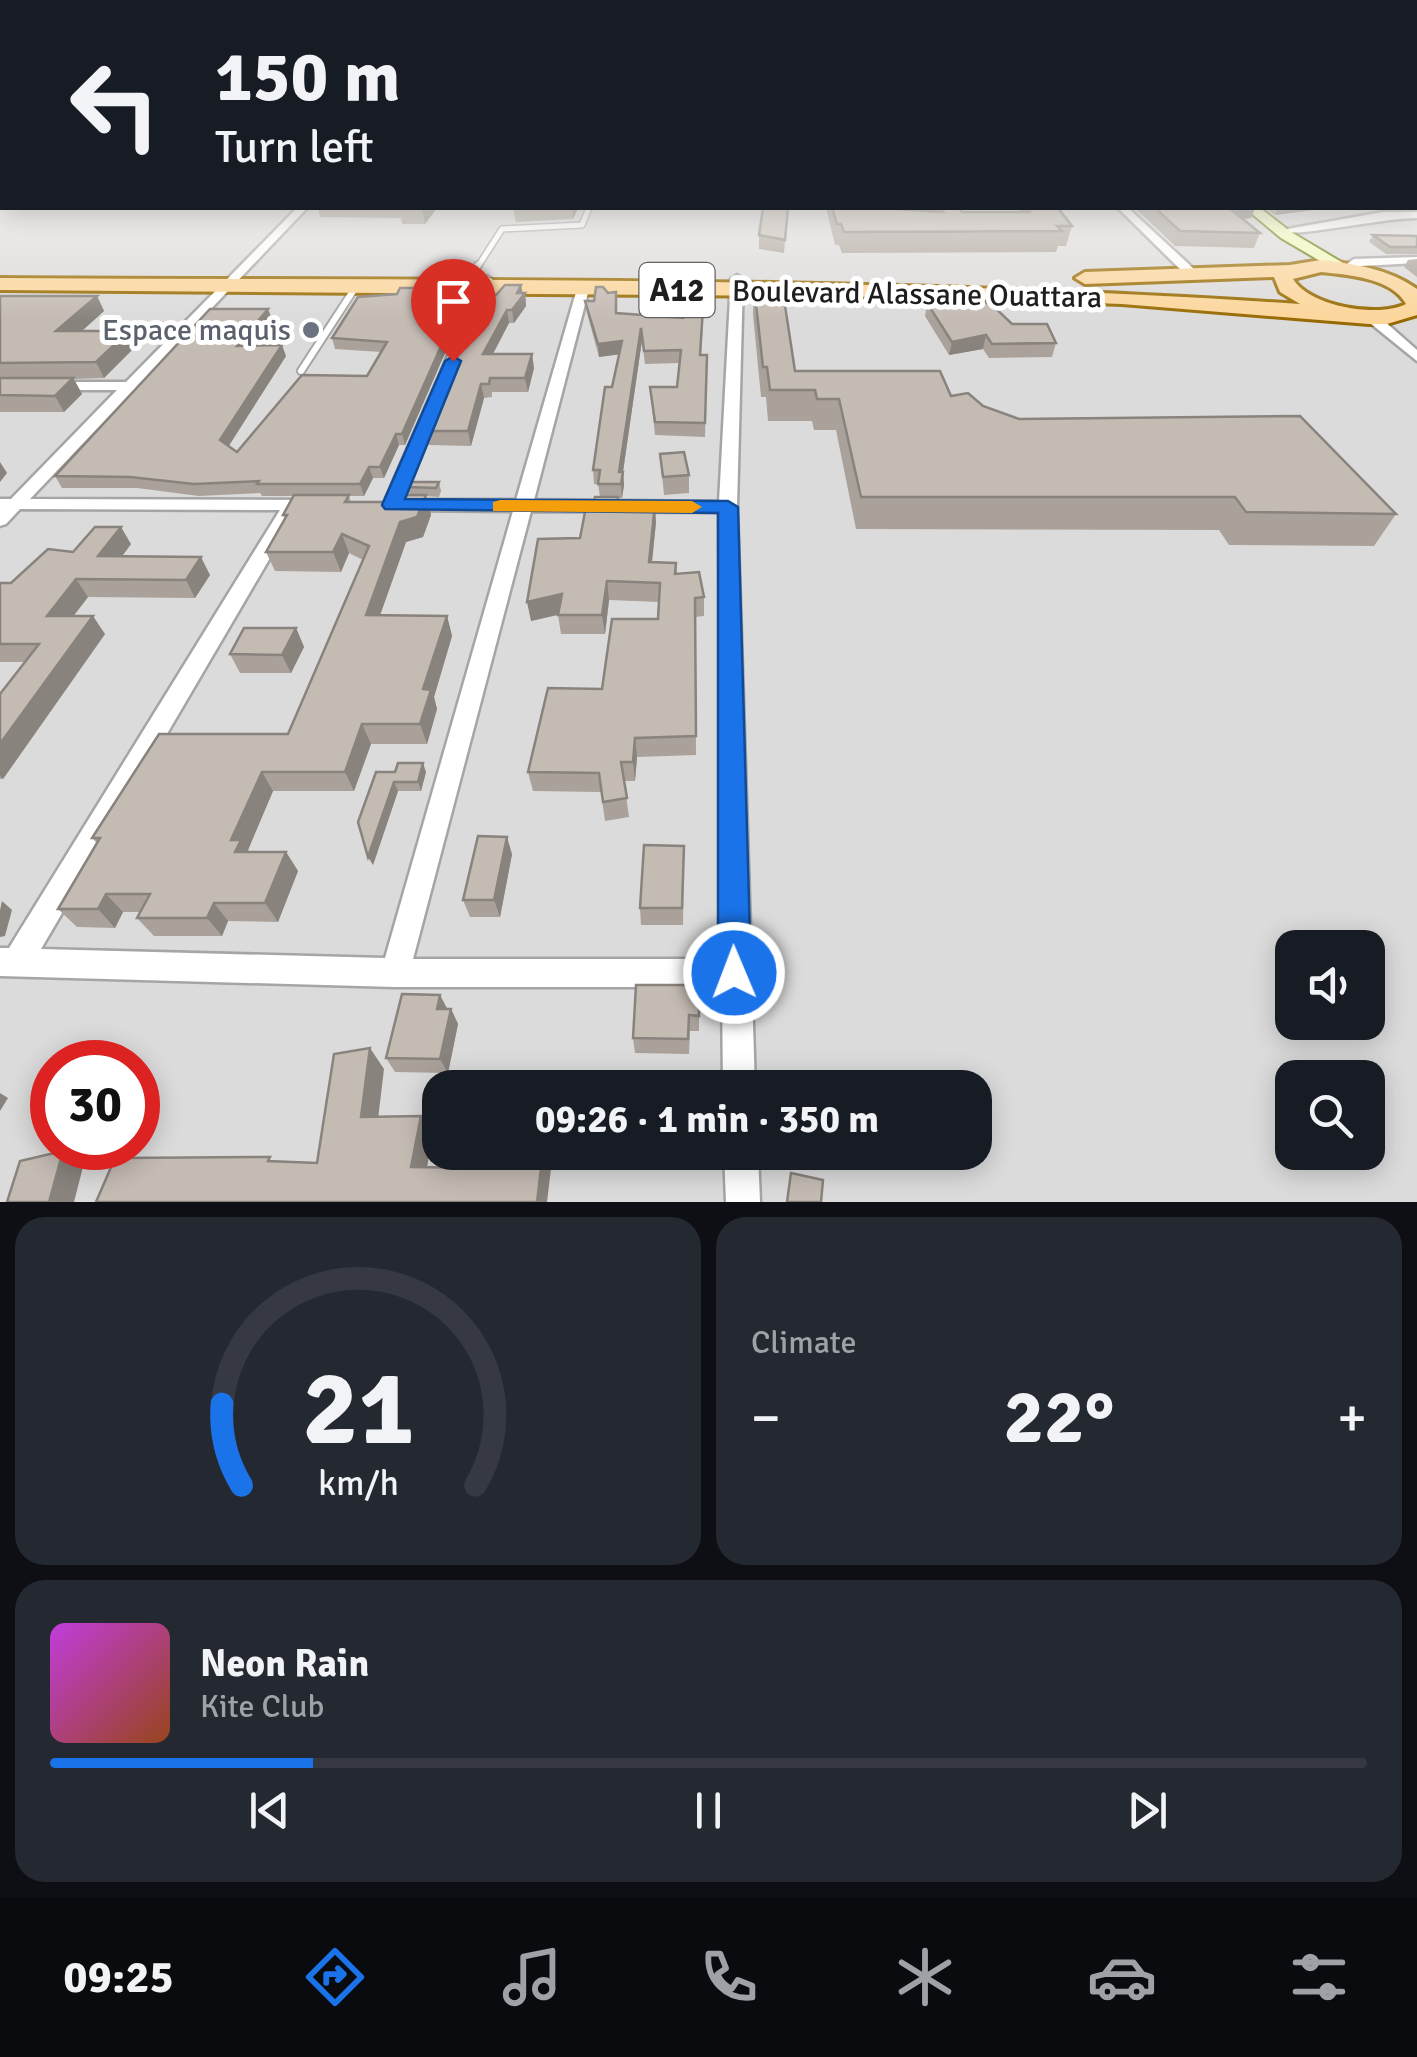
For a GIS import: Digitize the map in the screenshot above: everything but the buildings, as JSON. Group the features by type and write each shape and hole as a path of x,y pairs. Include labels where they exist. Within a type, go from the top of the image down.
{"main road":[{"path":"1296,269 1283,278 1286,288 1301,298 1362,315 1408,317 1417,306 1412,291 1350,270"},
{"name":"Boulevard Alassane Ouattara","path":"0,284 738,284 1350,270"},
{"name":"Boulevard Alassane Ouattara","path":"0,275 355,288 475,284 583,290 738,284 1084,296 1362,315"}],"street":[{"path":"0,520 7,504 300,210"},
{"path":"1125,210 1190,272"},
{"path":"1255,210 1284,233 1350,270 1354,263 1372,260 1417,260"},
{"path":"1284,233 1378,216 1417,215"},
{"path":"1284,233 1296,269"},
{"path":"475,284 384,505 728,507"},
{"path":"737,1070 728,507 738,284"},
{"path":"396,973 583,290"},
{"path":"1362,315 1417,357"},
{"path":"0,386 127,386"},
{"path":"7,504 325,505"},
{"path":"8,962 292,505"},
{"path":"8,962 396,973 734,973"},
{"path":"742,1170 743,1202"}],"lane":[{"path":"475,284 502,229 582,225 589,210"},
{"path":"301,371 355,288"}],"shaded area":[{"path":"0,210 1417,210 1417,1202 0,1202"}],"slow traffic":[{"path":"500,506 692,507"}],"place":[{"name":"Espace maquis","path":"311,330"}],"route":[{"path":"453,361 392,505 728,507 734,973"}]}
